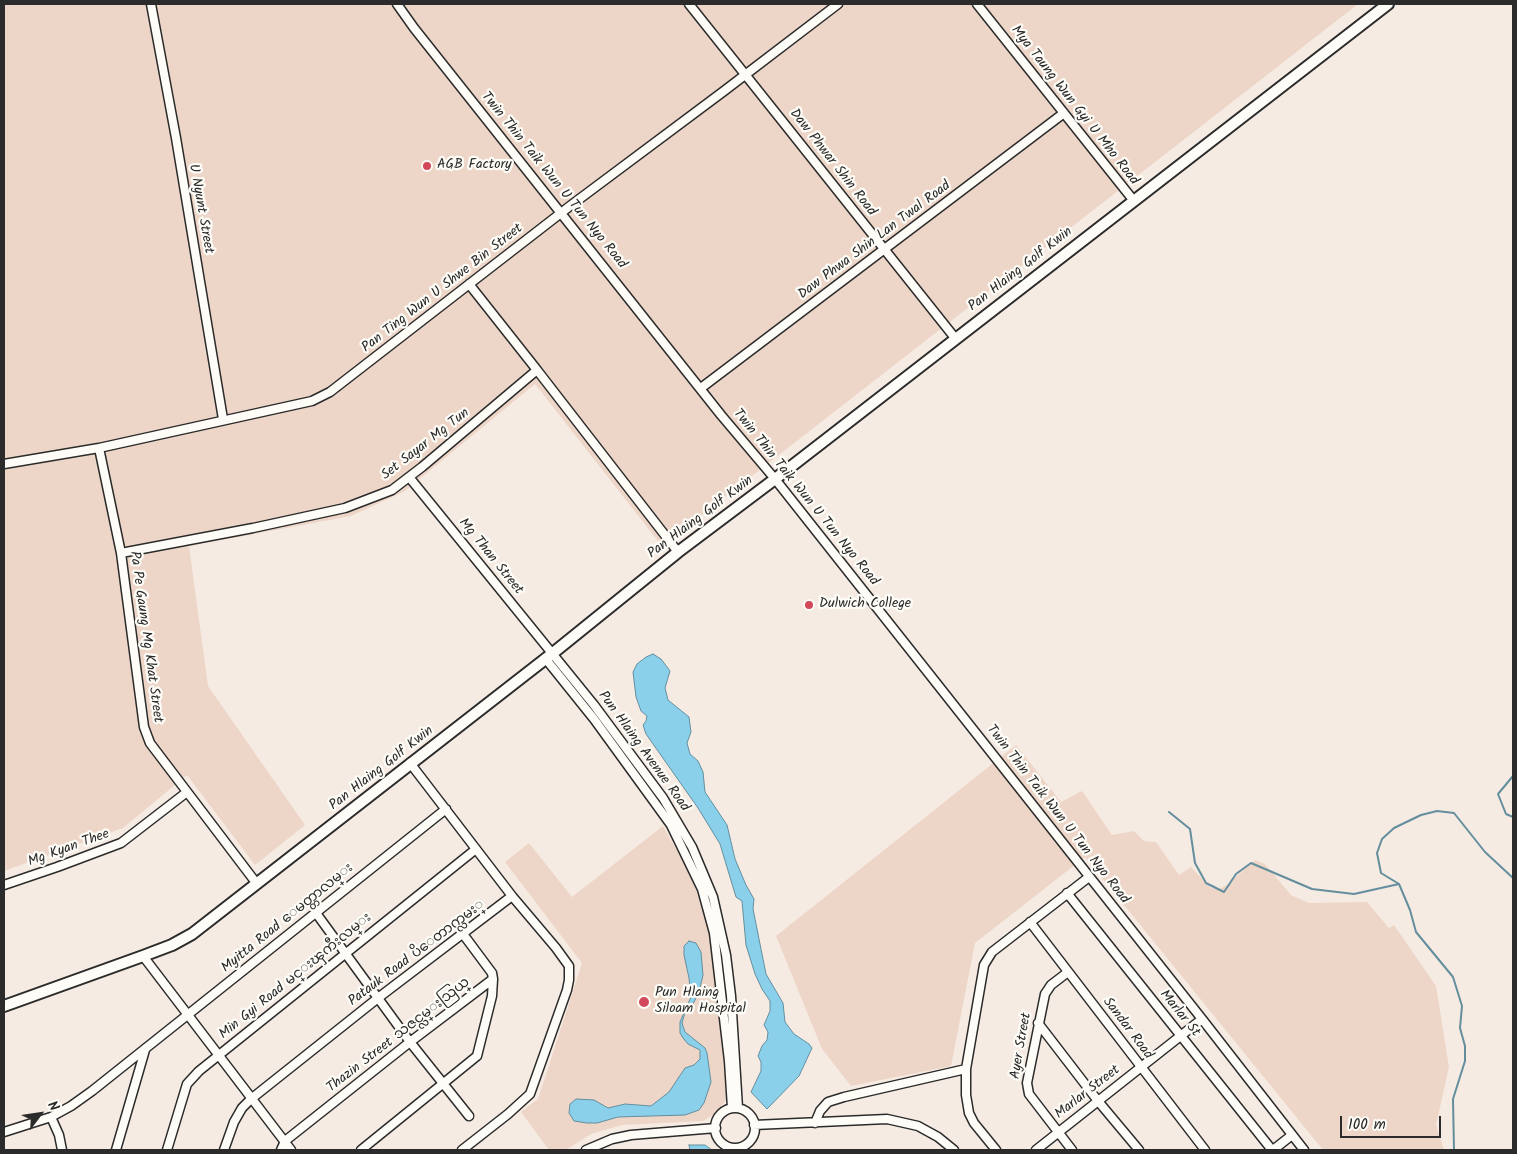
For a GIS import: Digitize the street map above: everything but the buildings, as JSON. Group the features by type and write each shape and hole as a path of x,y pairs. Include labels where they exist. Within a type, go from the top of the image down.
{"street":[{"name":"U Nyunt Street","path":"151,4 176,138 223,420"},
{"name":"Twin Thin Taik Wun U Tun Nyo Road","path":"397,4 414,28 775,479 1304,1150"},
{"name":"Daw Phwar Shin Road","path":"689,4 955,338"},
{"name":"Pan Ting Wun U Shwe Bin Street","path":"4,464 99,448 312,402 330,392 838,4"},
{"name":"Mya Taung Wun Gyi U Mho Road","path":"977,4 1134,201"},
{"name":"Pan Hlaing Golf Kwin","path":"4,1006 172,945 192,934 549,656 678,552 1388,4"},
{"name":"Daw Phwa Shin Lan Twal Road","path":"701,388 1064,113"},
{"path":"469,284 538,370 678,552"},
{"name":"Set Sayar Mg Tun","path":"121,553 345,508 392,490 409,478 538,370"},
{"name":"Pa Pe Gaung Mg Khat Street","path":"99,448 121,553 144,727 150,743 257,884"},
{"name":"Mg Than Street","path":"409,478 549,656"},
{"name":"Pun Hlaing Avenue Road","path":"549,656 671,825 702,889 715,938 735,1108"},
{"path":"410,763 512,896 569,966 568,985 530,1094 462,1150"},
{"name":"Mg Kyan Thee","path":"4,885 121,843 187,792"},
{"name":"Myitta Road ေမတ္တာလမ္း","path":"4,1132 51,1118 71,1106 145,1050 446,809"},
{"name":"Min Gyi Road မင္းၾကီးလမ္း","path":"167,1150 187,1084 199,1071 476,849"},
{"path":"996,1150 974,1123 968,1112 966,1095 966,1068 984,965 992,952 1089,877"},
{"name":"Marlar St","path":"1067,893 1273,1150"},
{"name":"Patauk Road ပိေတာက္လမး္","path":"224,1150 234,1122 242,1108 251,1099 378,998 512,896"},
{"path":"316,913 410,1042 469,1116"},
{"name":"Sandar Road","path":"1030,922 1140,1068 1205,1150"},
{"path":"362,1150 477,1056 492,996 493,979 492,973 463,934"},
{"path":"143,956 291,1150"},
{"name":"Ayer Street","path":"1068,972 1051,985 1045,994 1027,1082 1029,1094 1072,1150"},
{"name":"Thazin Street သဇင္လမ္းသြယ္","path":"281,1150 285,1141 493,979"},
{"name":"Marlar Street","path":"1036,1150 1202,1019"},
{"path":"1038,1024 1139,1150"},
{"path":"116,1150 145,1050"},
{"path":"815,1123 820,1111 828,1102 966,1068"},
{"path":"735,1108 749,1113 754,1120 754,1125 754,1136 749,1142 738,1148 728,1147 720,1140 716,1128 716,1120 720,1115 735,1108"},
{"path":"51,1118 59,1135 62,1150"},
{"path":"754,1125 887,1119 918,1126 938,1137 954,1150"},
{"path":"586,1150 612,1139 631,1135 716,1128"},
{"path":"1273,1150 1292,1135"}],"shaded area":[{"path":"4,4 1358,4 662,546 535,384 405,491 351,516 189,546 208,686 305,825 255,865 187,775 123,828 4,871"},
{"path":"1016,745 1061,802 1082,791 1112,835 1134,831 1144,841 1156,842 1179,875 1191,867 1211,888 1219,889 1227,885 1255,860 1265,864 1291,895 1309,903 1367,902 1389,928 1394,925 1436,986 1449,1067 1436,1125 1444,1150 1323,1150 1085,857 975,943 951,1066 851,1086 822,1049 776,936"},
{"name":"Pun Hlaing Siloam Hospital","path":"663,826 691,876 707,922 714,955 728,1097 716,1113 703,1121 622,1125 591,1134 566,1150 549,1150 521,1112 538,1099 582,963 505,862 529,843 572,897"}],"water":[{"path":"653,654 661,659 670,671 665,688 668,700 689,717 691,732 687,743 690,754 698,761 703,772 705,792 727,825 735,859 754,899 753,909 766,974 783,1003 785,1022 794,1034 812,1048 799,1076 767,1109 751,1092 761,1071 761,1062 758,1056 767,1040 768,1032 764,1025 770,1011 770,1001 755,974 746,945 742,901 736,897 720,844 698,808 646,734 643,725 647,716 641,711 636,697 633,672 637,664"},
{"path":"689,941 696,943 701,952 703,975 699,992 693,1004 685,1012 682,1023 685,1032 705,1048 707,1053 711,1082 704,1103 699,1110 685,1115 618,1117 597,1123 574,1121 569,1113 570,1104 576,1099 594,1100 608,1108 625,1104 651,1106 669,1092 685,1068 694,1065 700,1059 700,1050 688,1044 680,1033 680,1022 691,997 684,955 684,946"},
{"path":"689,1145 705,1145 712,1150 690,1150"}],"waterway":[{"path":"1513,776 1498,794 1506,814 1513,817"},
{"path":"1454,1150 1453,1099 1465,1061 1465,1046 1460,1028 1462,1006 1453,977 1416,932 1410,910 1399,884 1381,873 1377,853 1382,839 1394,828 1421,815 1437,811 1454,813 1485,852 1513,878"},
{"path":"1169,812 1190,829 1195,863 1206,883 1224,892 1236,874 1251,863 1312,889 1354,894 1399,884"}],"place":[{"name":"AGB Factory","path":"427,166"},
{"name":"Dulwich College","path":"809,605"},
{"name":"Pun Hlaing Siloam Hospital","path":"644,1002"}]}
